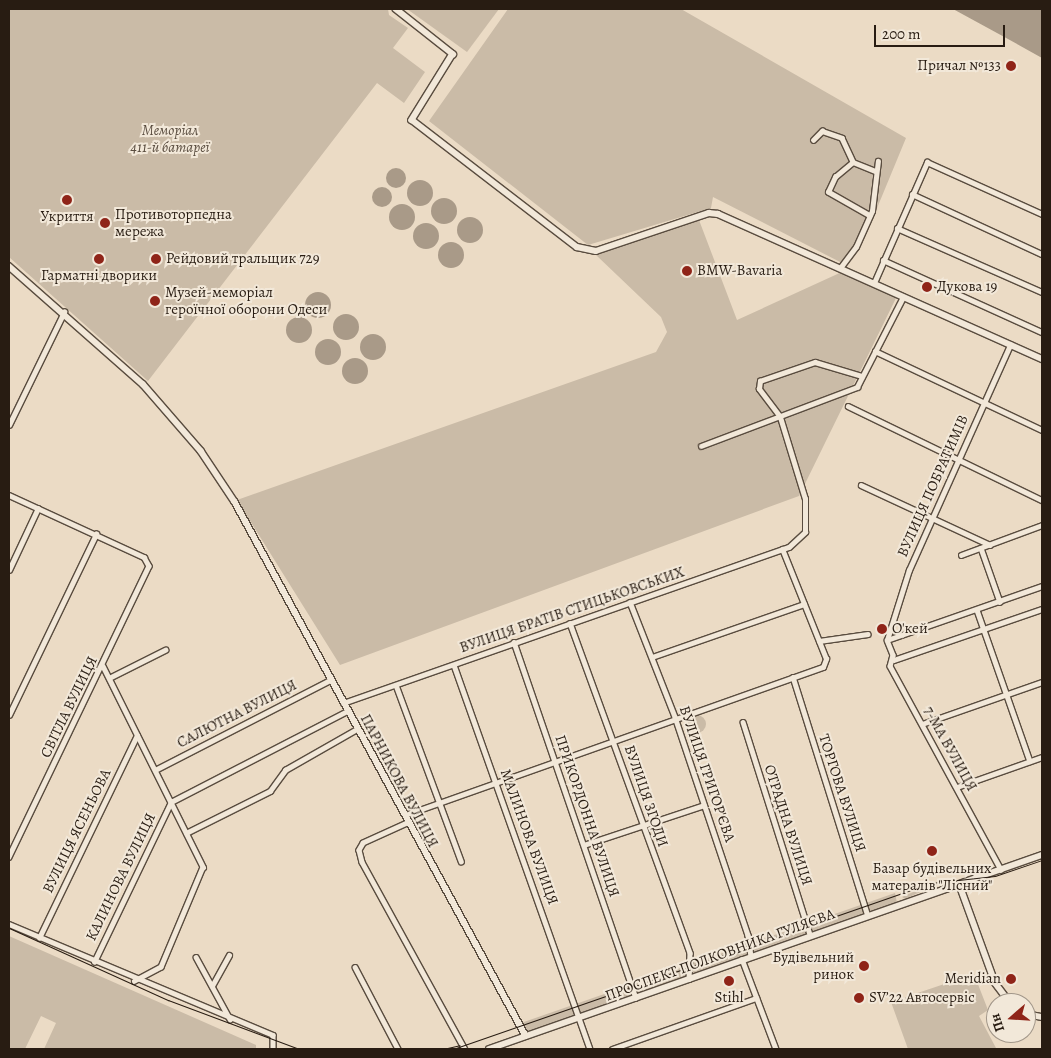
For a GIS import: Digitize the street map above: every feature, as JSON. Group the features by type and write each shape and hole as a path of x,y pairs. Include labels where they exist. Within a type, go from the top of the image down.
{"main road":[{"name":"ПРОСПЕКТ ПОЛКОВНИКА ГУЛЯЄВА","path":"489,1049 959,884"},
{"path":"959,884 995,983 1002,993"}],"street":[{"path":"396,9 453,54 412,120 583,250 605,249 709,213 840,268 1042,359"},
{"path":"813,140 822,131 842,138 852,162 880,173 870,216 840,268"},
{"path":"875,171 878,161"},
{"path":"852,162 833,179 828,194 870,216"},
{"path":"874,283 927,162 1042,214"},
{"path":"912,194 1042,254"},
{"path":"897,228 1042,292"},
{"path":"883,260 1042,332"},
{"name":"ПАРНИКОВА ВУЛИЦЯ","path":"9,266 64,312 143,384 180,426 232,498 403,816 526,1036"},
{"path":"701,446 857,387 903,297"},
{"path":"9,425 64,312"},
{"name":"ВУЛИЦЯ ПОБРАТИМІВ","path":"886,640 933,516 1010,345"},
{"path":"875,352 1042,430"},
{"path":"780,417 760,389 764,379 815,362 862,376"},
{"path":"848,406 959,457 1042,500"},
{"name":"ВУЛИЦЯ БРАТІВ СТИЦЬКОВСЬКИХ","path":"343,703 782,549 805,532 805,499 780,417"},
{"path":"861,485 933,516 990,544"},
{"path":"9,495 96,534 9,715"},
{"path":"9,570 38,508"},
{"path":"961,555 1042,525"},
{"name":"СВІТЛА ВУЛИЦЯ","path":"9,857 150,566 144,557 96,534"},
{"path":"981,548 1000,602"},
{"path":"403,816 554,760 826,664 819,641 782,549"},
{"path":"886,640 1042,586"},
{"name":"ВУЛИЦЯ ГРИГОР'ЄВА","path":"630,602 675,717 748,935 751,956"},
{"path":"652,657 804,604"},
{"path":"894,660 984,632 1042,609"},
{"path":"977,610 1030,761"},
{"name":"ВУЛИЦЯ ЗГОДИ","path":"570,623 614,739 642,827 690,953 689,979"},
{"path":"819,641 868,634"},
{"name":"7-МА ВУЛИЦЯ","path":"886,640 894,660 890,666 1001,870"},
{"name":"ПРИКОРДОННА ВУЛИЦЯ","path":"514,642 636,998"},
{"path":"109,678 165,650"},
{"name":"МАЛИНОВА ВУЛИЦЯ","path":"454,664 590,1049"},
{"path":"103,666 203,871 161,967 135,981"},
{"name":"ТОРГОВА ВУЛИЦЯ","path":"793,677 868,916"},
{"name":"САЛЮТНА ВУЛИЦЯ","path":"154,770 330,680"},
{"path":"922,724 1042,682"},
{"path":"396,685 461,861"},
{"path":"170,802 347,711"},
{"name":"ОТРАДНА ВУЛИЦЯ","path":"742,722 810,936"},
{"path":"186,833 270,791 285,770 357,729"},
{"name":"ВУЛИЦЯ ЯСЕНЬОВА","path":"39,938 137,735"},
{"path":"957,787 1042,757"},
{"name":"КАЛИНОВА ВУЛИЦЯ","path":"94,962 170,802"},
{"path":"584,845 704,805"},
{"path":"407,823 363,843 359,850 362,862 465,1049"},
{"path":"959,884 1042,855"},
{"path":"9,924 135,981 273,1035 273,1049"},
{"path":"212,986 229,955"},
{"path":"196,957 230,1019"},
{"path":"742,960 776,1049"},
{"path":"355,967 398,1049"},
{"path":"612,1049 756,998"}],"green space":[{"name":"Меморіал 411-й батареї","path":"9,9 388,9 389,15 408,28 393,48 425,72 404,103 377,83 148,381 9,257"},
{"path":"407,9 499,9 467,52"},
{"path":"508,9 681,9 906,138 875,213 844,264 713,197 711,208 588,245 429,121"},
{"path":"699,220 737,320 844,271 898,294 799,496 340,665 237,500 656,352 667,332 661,317 596,255"},
{"path":"693,715 701,715 706,720 704,731 693,733 688,728 688,720"},
{"path":"944,881 905,899 902,897 931,884"},
{"path":"895,893 897,903 527,1034 521,1023"},
{"path":"9,936 256,1045 256,1049 44,1049 56,1023 41,1016 25,1049 9,1049"},
{"path":"974,974 986,1005 986,1011 979,1016 986,1029 986,1043 993,1043 996,1048 1002,1049 908,1049 891,1002"}],"shaded area":[{"path":"953,9 1042,9 1042,58 1008,39"},
{"path":"396,168 403,171 406,178 403,185 396,188 389,185 386,178 389,171"},
{"path":"420,180 429,184 433,193 429,202 420,206 411,202 407,193 411,184"},
{"path":"382,187 389,190 392,197 389,204 382,207 375,204 372,197 375,190"},
{"path":"444,198 453,202 457,211 453,220 444,224 435,220 431,211 435,202"},
{"path":"402,204 411,208 415,217 411,226 402,230 393,226 389,217 393,208"},
{"path":"470,217 479,221 483,230 479,239 470,243 461,239 457,230 461,221"},
{"path":"426,223 435,227 439,236 435,245 426,249 417,245 413,236 417,227"},
{"path":"451,242 460,246 464,255 460,264 451,268 442,264 438,255 442,246"},
{"path":"318,292 327,296 331,305 327,314 318,318 309,314 305,305 309,296"},
{"path":"346,314 355,318 359,327 355,336 346,340 337,336 333,327 337,318"},
{"path":"299,317 308,321 312,330 308,339 299,343 290,339 286,330 290,321"},
{"path":"373,334 382,338 386,347 382,356 373,360 364,356 360,347 364,338"},
{"path":"328,339 337,343 341,352 337,361 328,365 319,361 315,352 319,343"},
{"path":"355,358 364,362 368,371 364,380 355,384 346,380 342,371 346,362"}],"tram line":[{"path":"453,1049 931,883 995,876 1042,860"},
{"path":"9,928 168,1000 299,1049"},
{"path":"443,1049 460,1045"}],"place":[{"name":"Причал №133","path":"1011,66"},
{"name":"Укриття","path":"67,200"},
{"name":"Противоторпедна мережа","path":"105,223"},
{"name":"Гарматні дворики","path":"99,259"},
{"name":"Рейдовий тральщик 729","path":"156,259"},
{"name":"BMW-Bavaria","path":"687,271"},
{"name":"Дукова 19","path":"927,287"},
{"name":"Музей-меморіал героїчної оборони Одеси","path":"155,301"},
{"name":"О'кей","path":"882,629"},
{"name":"Базар будівельних матералів \"Лісний\"","path":"932,851"},
{"name":"Будівельний ринок","path":"864,966"},
{"name":"Meridian","path":"1011,979"},
{"name":"Stihl","path":"729,981"},
{"name":"SV’22 Автосервіс","path":"859,998"}]}
